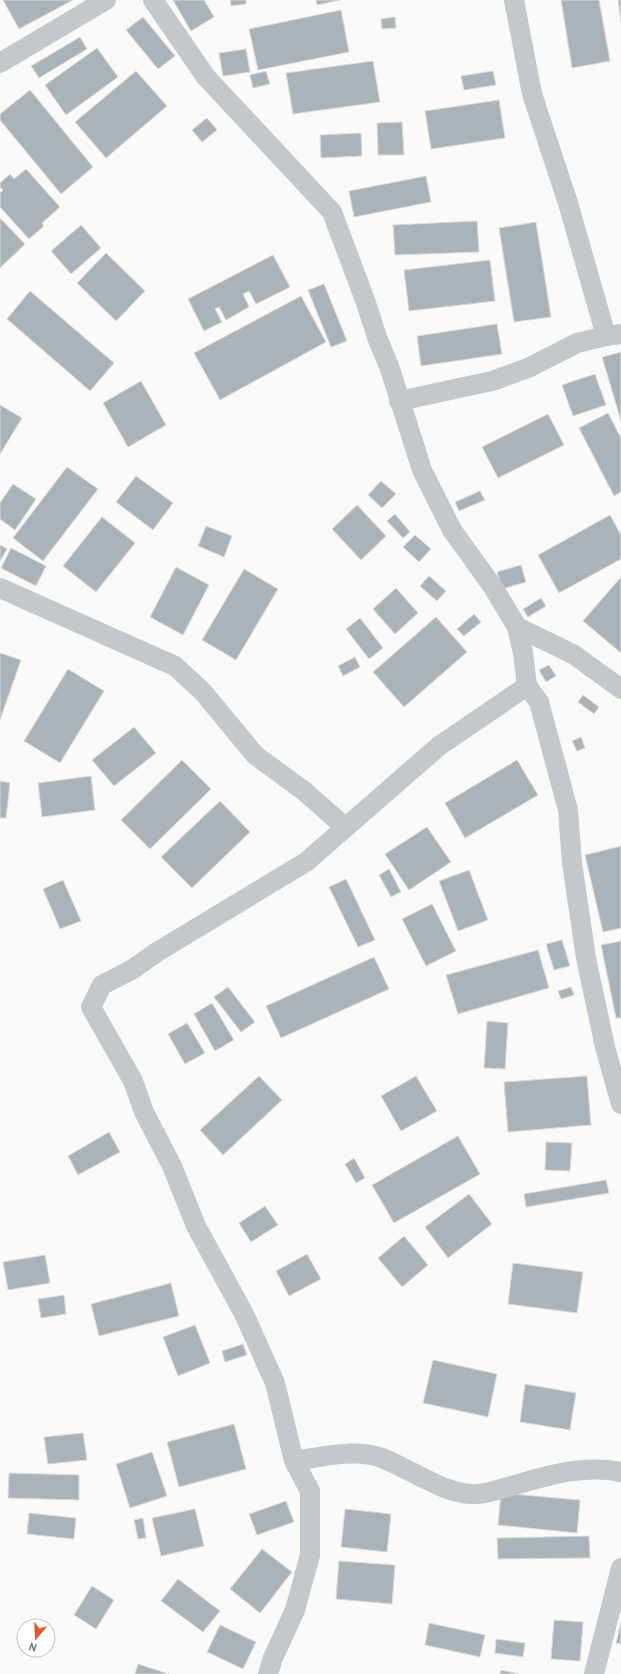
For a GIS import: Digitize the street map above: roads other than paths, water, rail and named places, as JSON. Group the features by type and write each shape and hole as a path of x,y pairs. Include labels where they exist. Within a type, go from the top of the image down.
{"street":[{"path":"0,64 106,0"},
{"path":"153,0 206,77 332,212 366,300 422,470 452,530 493,588 517,627 523,653 527,686 539,702 568,810 572,862 586,958 605,1047 621,1104"},
{"path":"399,401 492,381 528,368 577,343 613,335 532,94 514,0"},
{"path":"0,588 175,666 203,692 255,755 304,791 345,827"},
{"path":"517,627 573,654 621,690"},
{"path":"268,1674 273,1658 296,1610 310,1555 310,1491 294,1460 275,1383 263,1355 244,1314 196,1226 172,1166 144,1112 133,1081 91,1007 102,985 133,969 157,952 306,862 439,746 527,686"},
{"path":"294,1460 354,1454 378,1457 443,1487 472,1494 491,1492 544,1476 581,1469 621,1472"},
{"path":"594,1674 621,1568"}]}
